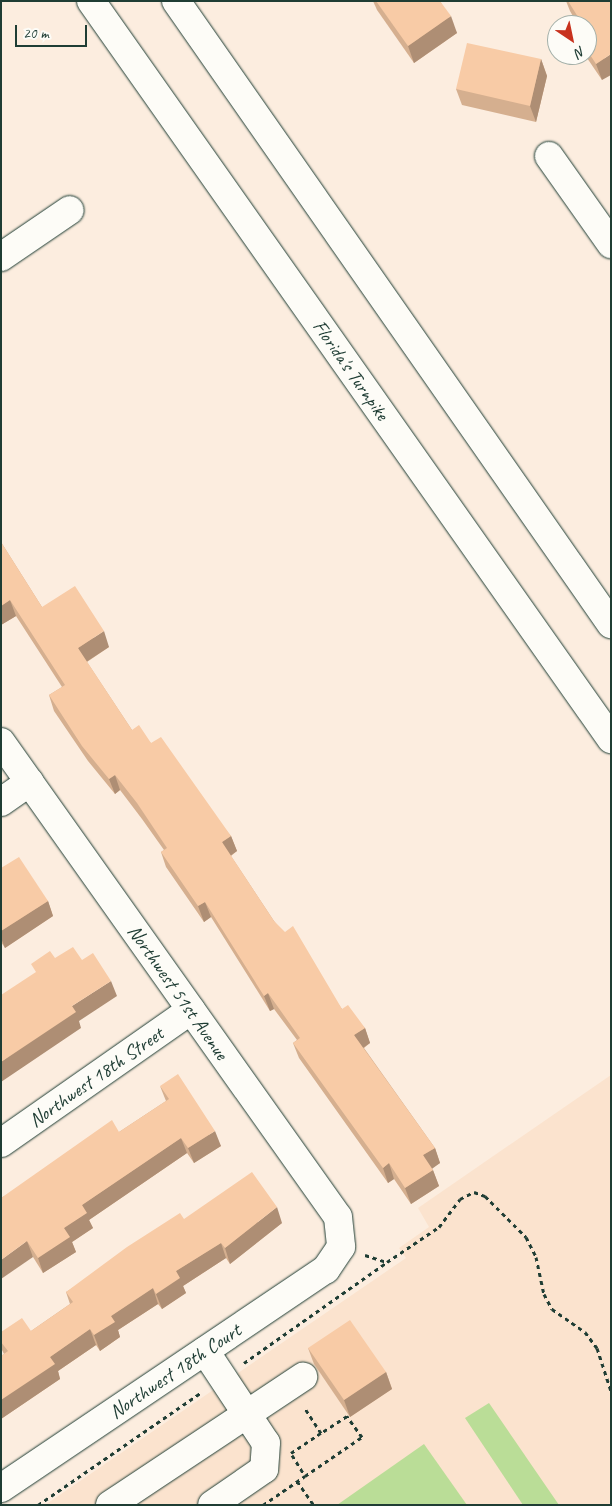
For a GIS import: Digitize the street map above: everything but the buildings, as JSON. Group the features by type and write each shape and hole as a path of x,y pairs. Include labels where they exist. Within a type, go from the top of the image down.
{"main road":[{"name":"Florida's Turnpike","path":"91,1 611,739"},
{"path":"176,1 611,624"},
{"path":"549,156 611,244"},
{"path":"1,257 70,210"},
{"name":"Northwest 51st Avenue","path":"1,742 338,1217 341,1247"},
{"path":"1,802 30,782"},
{"name":"Northwest 18th Street","path":"1,1144 191,1010"},
{"name":"Northwest 18th Court","path":"1,1488 326,1269 341,1247"},
{"path":"204,1351 248,1412 266,1443 264,1469 212,1505"},
{"path":"110,1505 303,1377"}],"path":[{"path":"341,1247 387,1262 439,1227 460,1199 474,1192 485,1196 526,1237 536,1257 544,1294 552,1308 585,1332 597,1348 611,1391"},
{"path":"264,1505 362,1437 347,1416 321,1433"},
{"path":"291,1453 305,1476"},
{"path":"297,1481 314,1505"}],"shaded area":[{"path":"611,1075 611,1505 45,1505 406,1258 399,1248 429,1227 418,1208"}],"green space":[{"path":"489,1403 559,1505 523,1505 465,1418"},
{"path":"424,1444 467,1505 337,1505"}]}
